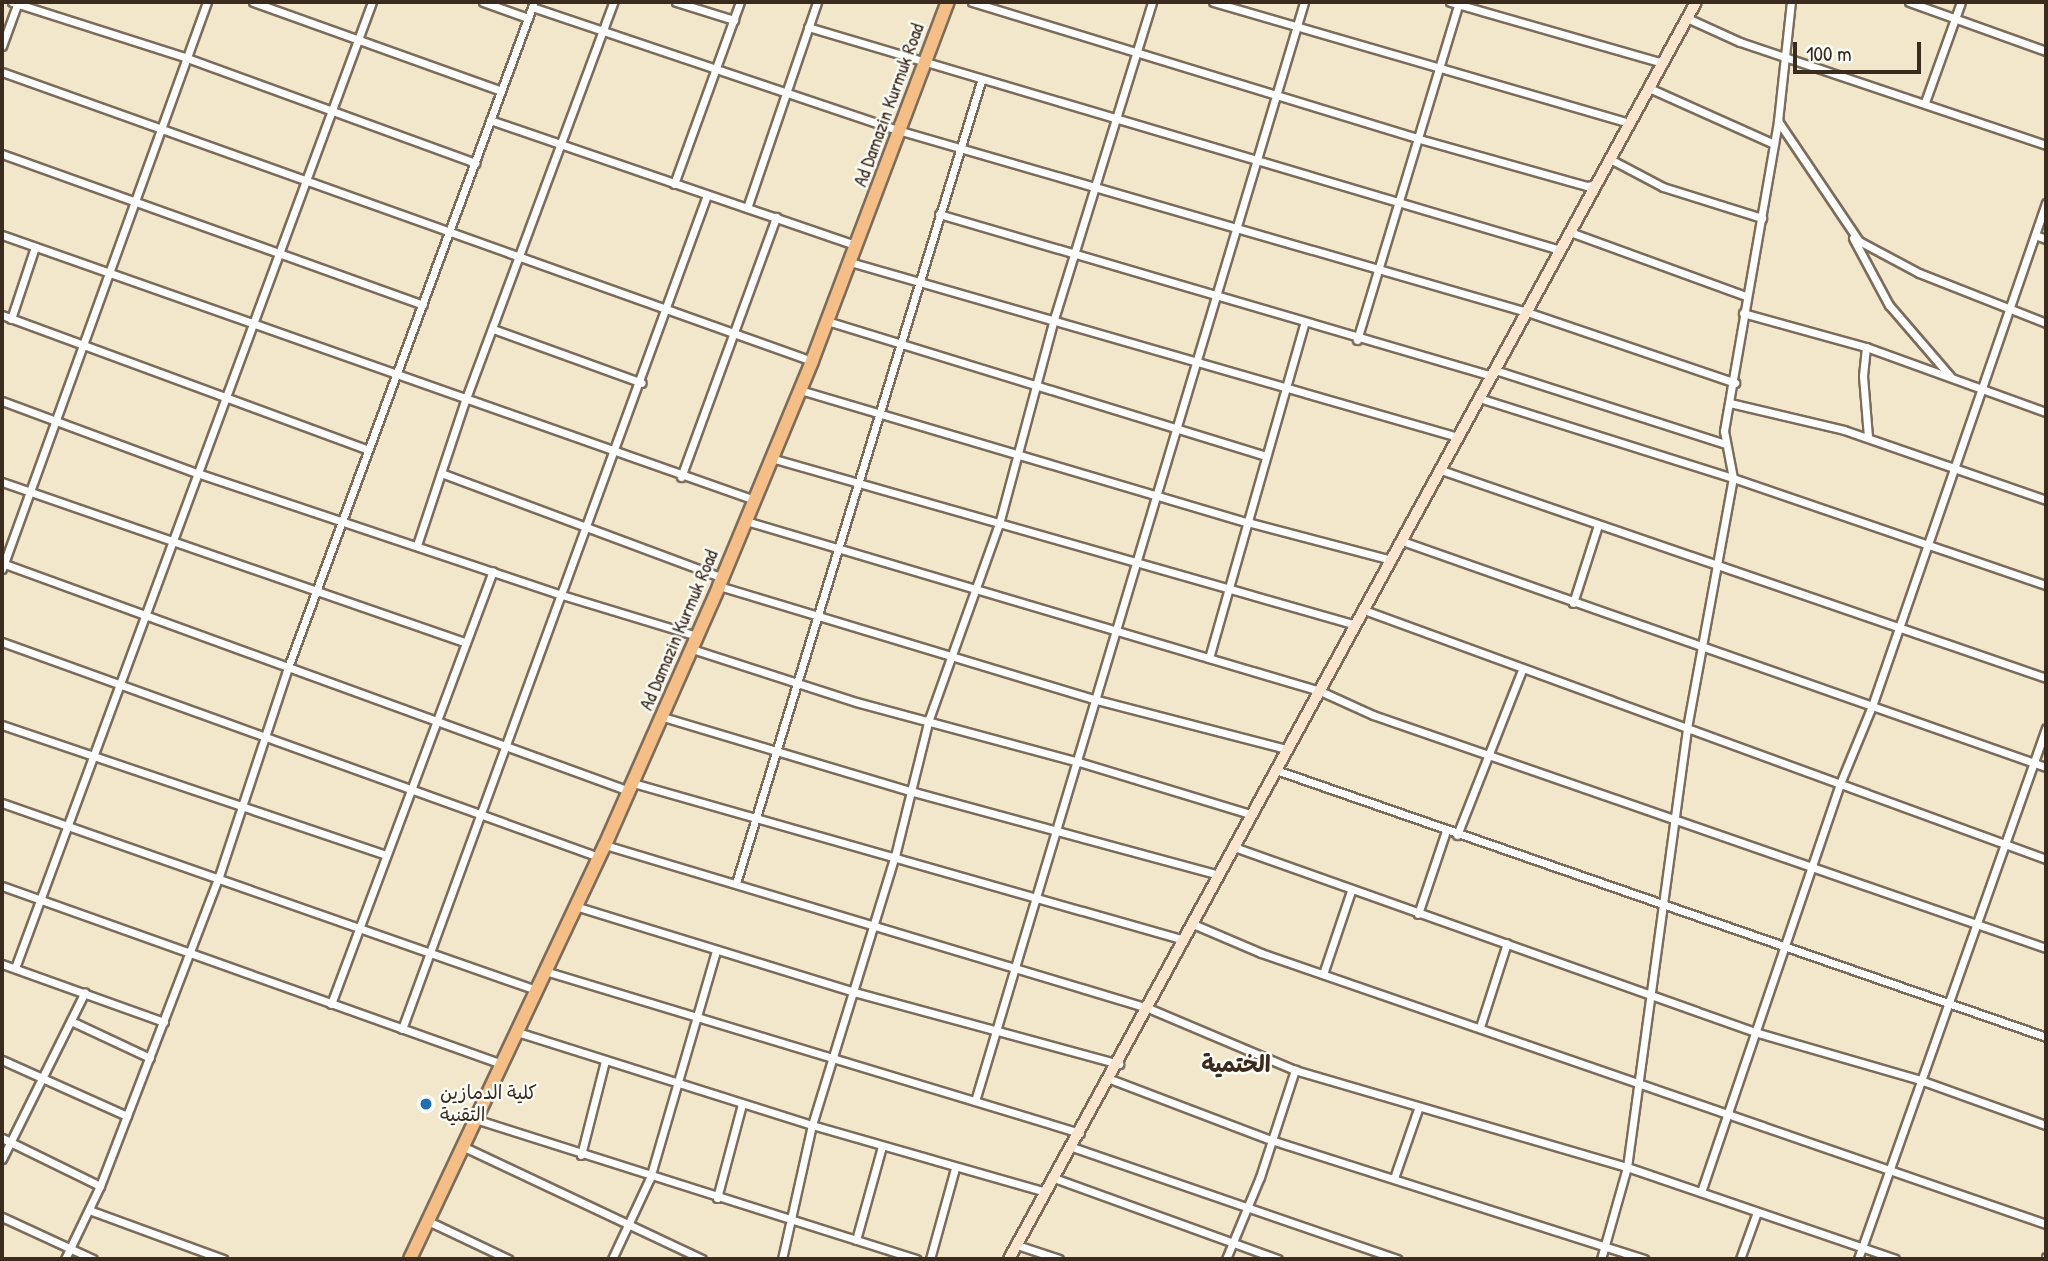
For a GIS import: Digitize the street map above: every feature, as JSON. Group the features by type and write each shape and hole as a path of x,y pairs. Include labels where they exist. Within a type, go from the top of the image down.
{"highway":[{"name":"Ad Damazin Kurmuk Road","path":"410,1259 602,851 721,582 812,360 948,2"}],"street":[{"path":"2,46 16,2 187,58 475,163"},
{"path":"207,2 111,273 2,566 147,614 287,670 631,787 895,856 1184,940"},
{"path":"253,2 500,91"},
{"path":"15,968 42,901 250,326 307,182 372,2"},
{"path":"483,2 527,18"},
{"path":"417,545 465,401 520,259 613,2"},
{"path":"676,2 734,20"},
{"path":"674,184 740,2"},
{"path":"747,208 817,2"},
{"path":"972,2 1418,138 1587,186 1597,184"},
{"path":"782,1259 812,1125 895,856 929,719 999,524 1020,456 1054,320 1152,2"},
{"path":"1213,2 1439,70 1630,122"},
{"path":"975,1101 1139,562 1304,2"},
{"path":"1450,2 1663,63"},
{"path":"1009,1259 1119,1064 1250,814 1320,691 1696,2"},
{"path":"1601,1259 1627,1167 1639,1085 1648,992 1687,728 1720,567 1733,478 1725,444 1730,403 1746,296 1778,121 1787,59 1791,2"},
{"path":"1909,2 2046,51"},
{"path":"1925,102 1961,2"},
{"path":"1357,340 1459,3"},
{"path":"65,1259 100,1186 219,876 267,739 287,670 319,591 396,376 451,234 533,4 603,31 901,131 1527,312 1735,383"},
{"path":"1687,18 1787,59 1925,102 2046,145"},
{"path":"808,27 1115,121 1560,250"},
{"path":"2,72 733,335 812,360"},
{"path":"736,883 799,684 856,480 981,81"},
{"path":"1649,88 1774,144"},
{"path":"490,120 856,245"},
{"path":"1778,121 1852,234 1889,306 1952,378"},
{"path":"2,154 423,305"},
{"path":"1610,159 1664,187 1762,218"},
{"path":"402,1029 432,955 506,745 642,383 707,195"},
{"path":"1701,1192 1786,949 1839,786 1872,706 2046,203"},
{"path":"939,215 1357,340 1494,373 1725,444"},
{"path":"681,477 776,217"},
{"path":"1570,232 1746,296"},
{"path":"1852,234 1894,262 2046,323"},
{"path":"2,235 250,326 681,477 755,500"},
{"path":"2035,235 2046,239"},
{"path":"11,319 36,247"},
{"path":"850,261 1458,437"},
{"path":"1744,313 1866,347 2046,412"},
{"path":"2,316 369,450"},
{"path":"827,321 1266,456"},
{"path":"1209,658 1304,324"},
{"path":"493,329 642,383"},
{"path":"1866,347 1863,376 1868,437"},
{"path":"800,390 1247,522 1392,559"},
{"path":"1479,398 1733,478 1927,542 2046,585"},
{"path":"2,401 197,473 344,520 562,596 697,636"},
{"path":"1730,403 1868,437 2046,500"},
{"path":"771,458 856,480 999,524 1356,625"},
{"path":"1441,470 2046,678"},
{"path":"441,473 721,582 817,616 1097,700 1286,749"},
{"path":"2,482 466,643"},
{"path":"746,521 976,592 1320,691 1347,705 1814,864 2046,948"},
{"path":"1573,603 1598,525"},
{"path":"1402,541 2046,767"},
{"path":"331,1004 357,927 493,571"},
{"path":"1364,610 1839,786 2046,859"},
{"path":"2,642 120,687 481,815 602,851 736,883 1148,1008 1295,1070 1419,1109 1627,1167 1895,1259"},
{"path":"692,649 799,684 1079,761 1250,814"},
{"path":"1457,835 1522,670"},
{"path":"663,717 910,791 1219,875"},
{"path":"2,725 386,855"},
{"path":"1858,1259 1946,1002 2036,763 2046,728"},
{"path":"1276,770 1660,906 2046,1037"},
{"path":"2,803 68,828 219,876 432,955 536,990"},
{"path":"1418,914 1446,831"},
{"path":"1234,847 1351,891 1648,992 1755,1032 1920,1080 2046,1125"},
{"path":"2,886 502,1063"},
{"path":"1323,974 1351,891"},
{"path":"575,906 716,951 995,1033 1119,1064"},
{"path":"1193,924 1323,974 2046,1224"},
{"path":"1480,1027 1507,943"},
{"path":"612,1259 650,1178 716,951"},
{"path":"2,964 164,1022"},
{"path":"545,971 1080,1133"},
{"path":"2,1159 6,1140 42,1079 85,992"},
{"path":"71,1021 150,1058"},
{"path":"517,1032 742,1104 955,1168 1046,1192"},
{"path":"2,1060 127,1116"},
{"path":"581,1155 605,1061"},
{"path":"1226,1259 1295,1070"},
{"path":"1110,1079 1271,1140 1645,1259"},
{"path":"717,1198 742,1104"},
{"path":"1394,1178 1419,1109"},
{"path":"475,1119 650,1178 916,1259"},
{"path":"6,1140 100,1186"},
{"path":"463,1146 702,1259"},
{"path":"856,1240 883,1146"},
{"path":"1072,1147 1247,1206 1377,1256 1397,1259"},
{"path":"930,1259 955,1168"},
{"path":"1054,1178 1230,1245 1278,1259"},
{"path":"89,1210 217,1258"},
{"path":"1740,1259 1757,1212"},
{"path":"2,1217 93,1259"},
{"path":"428,1221 508,1259"},
{"path":"1017,1245 1059,1259"}],"place":[{"name":"كلية الدمازين التقنية","path":"426,1104"}],"district":[{"name":"الختمية","path":"1236,1064"}]}
